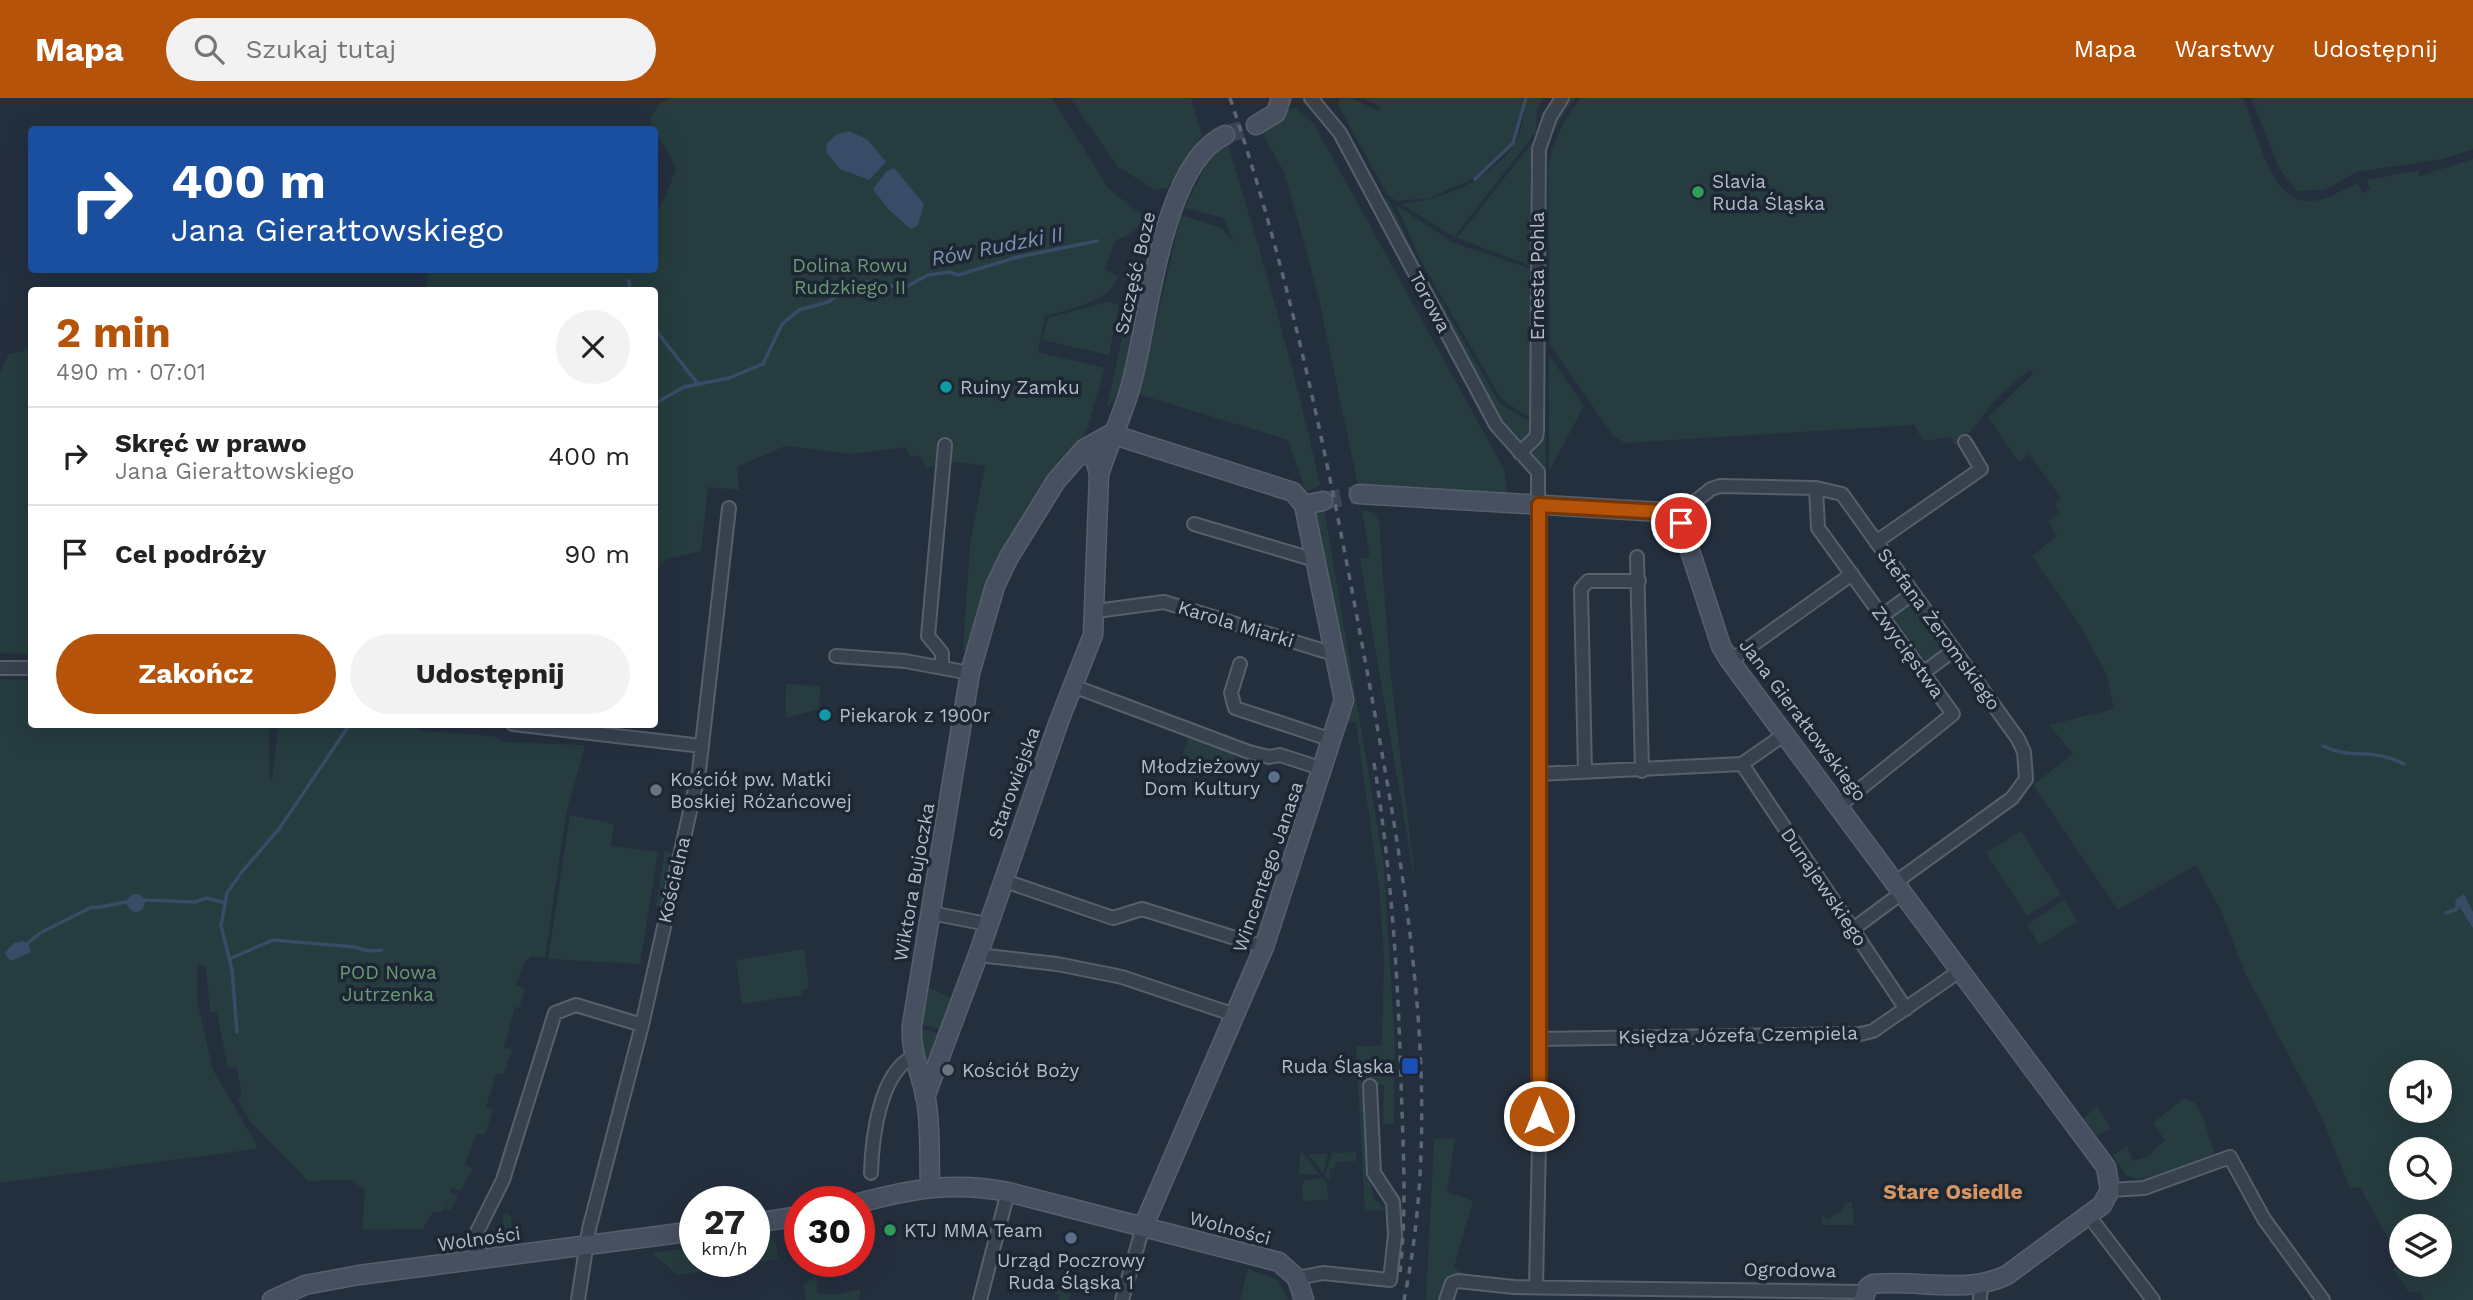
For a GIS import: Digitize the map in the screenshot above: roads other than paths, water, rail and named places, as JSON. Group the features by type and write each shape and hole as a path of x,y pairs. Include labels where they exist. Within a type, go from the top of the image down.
{"street":[{"path":"1256,125 1276,113 1281,98"},
{"name":"Torowa","path":"1311,98 1340,133 1496,425 1538,472 1536,1287"},
{"name":"Ernesta Pohla","path":"1520,453 1536,437 1537,431 1539,149 1550,117 1562,98"},
{"name":"Szczęść Boze","path":"1111,434 1131,387 1173,206 1203,149 1225,135"},
{"path":"1111,434 1293,492 1304,505 1323,501"},
{"name":"Wiktora Bujoczka","path":"925,1097 912,1057 912,1025 970,673 995,586 1009,557 1056,481 1084,449 1111,434"},
{"name":"Starowiejska","path":"925,1097 1093,635 1099,475 1111,434"},
{"path":"1877,542 1981,469 1965,442"},
{"path":"942,668 942,653 928,636 945,445"},
{"path":"1084,449 1094,459 1099,475"},
{"name":"Stefana Żeromskiego","path":"1676,517 1702,495 1720,485 1816,488 1842,494 2018,738 2024,752 2026,779 2012,798 1900,887 1853,929"},
{"name":"Zwycięstwa","path":"1816,488 1818,528 1953,714 1840,805"},
{"path":"1359,494 1661,512 1676,517"},
{"name":"Wincentego Janasa","path":"1143,1227 1264,947 1344,700 1304,505"},
{"name":"Kościelna","path":"578,1300 586,1246 642,1025 702,746 729,508"},
{"name":"Jana Gierałtowskiego","path":"1676,517 1684,532 1721,646 2106,1167 2110,1190"},
{"path":"1194,524 1315,560"},
{"path":"1637,557 1642,771"},
{"path":"1731,661 1852,574"},
{"path":"1585,772 1581,589 1588,581 1639,581"},
{"path":"1882,616 1913,593"},
{"name":"Karola Miarki","path":"1096,611 1164,602 1334,654"},
{"path":"1923,674 1954,650"},
{"path":"836,656 886,658 970,673"},
{"path":"1240,664 1231,693 1235,708 1332,740"},
{"path":"0,668 28,668"},
{"path":"1073,686 1250,752 1269,757 1280,755 1323,769"},
{"path":"567,728 607,731 702,746"},
{"path":"1538,774 1742,764 1785,734"},
{"name":"Dunajewskiego","path":"1742,764 1906,1009"},
{"path":"1002,880 1113,918 1142,909 1264,947"},
{"path":"931,913 987,924"},
{"path":"978,955 1057,964 1122,977 1235,1015"},
{"name":"Księdza Józefa Czempiela","path":"1538,1039 1860,1034 1873,1031 1961,970"},
{"path":"480,1261 477,1231 503,1180 555,1013 576,1005 642,1025"},
{"path":"871,1173 871,1147 889,1078 903,1061 912,1057"},
{"path":"1304,1300 1297,1278 1323,1273 1390,1280 1395,1235 1393,1202 1374,1172 1370,1086"},
{"path":"925,1097 930,1186"},
{"path":"2110,1190 2144,1188 2230,1157 2264,1219 2323,1300"},
{"name":"Wolności","path":"875,1199 930,1186 970,1185 1008,1192 1279,1262 1297,1278"},
{"name":"Ogrodowa","path":"1446,1300 1452,1283 1458,1281 1536,1287 1864,1296 1868,1287 1879,1283 1981,1292 2089,1216 2102,1205 2110,1190"},
{"path":"980,1300 1008,1192"},
{"path":"2089,1216 2153,1300"},
{"path":"1122,1300 1143,1227"},
{"name":"Wolności","path":"272,1300 305,1286 331,1279 679,1233"}],"water":[{"path":"849,131 868,140 886,162 869,180 840,169 826,152 827,143 837,134"},
{"path":"894,168 924,204 918,225 911,229 889,210 873,189 887,171"},
{"path":"136,894 142,897 145,903 142,909 136,912 130,909 127,903 130,897"},
{"path":"2464,894 2473,912 2473,928 2455,900"},
{"path":"14,943 28,943 31,952 11,961 4,953"}],"waterway":[{"name":"Rów Rudzki II","path":"1475,179 1513,143 1526,98"},
{"name":"Rów Rudzki II","path":"658,402 684,387 729,378 763,364 782,324 799,310 828,302 844,291 868,282 904,288 928,275 949,272 958,275 1018,257 1097,241"},
{"path":"629,281 630,287"},
{"path":"658,333 698,384"},
{"name":"Rów Rudzki II","path":"241,873 279,829 347,728"},
{"path":"2323,746 2343,752 2382,756 2404,764"},
{"name":"Rów Rudzki II","path":"221,926 227,893 239,876"},
{"path":"144,900 195,902 206,898 223,902"},
{"path":"42,932 92,907 129,902"},
{"path":"2446,913 2457,909 2457,903"},
{"name":"Rów Rudzki II","path":"222,929 232,970 237,1032"},
{"path":"28,943 39,934"},
{"path":"229,959 273,940 355,947 368,951 382,950"}],"tunnel":[{"path":"1225,135 1256,125"},
{"path":"1323,501 1359,494"}],"railway":[{"path":"1230,98 1272,236 1308,376 1352,589 1405,898 1421,1060 1421,1141 1416,1221 1404,1300"},
{"path":"1374,763 1393,921 1398,1001 1404,1177 1400,1272"}],"place":[{"name":"Slavia Ruda Śląska","path":"1698,192"},
{"name":"Ruiny Zamku","path":"946,387"},
{"name":"Piekarok z 1900r","path":"825,715"},
{"name":"Młodzieżowy Dom Kultury","path":"1274,777"},
{"name":"Kościół pw. Matki Boskiej Różańcowej","path":"656,790"},
{"name":"Ruda Śląska","path":"1410,1066"},
{"name":"Kościół Boży","path":"948,1070"},
{"name":"KTJ MMA Team","path":"890,1230"},
{"name":"Urząd Poczrowy Ruda Śląska 1","path":"1071,1238"}],"district":[{"name":"Stare Osiedle","path":"1953,1191"}],"park label":[{"name":"Dolina Rowu Rudzkiego II","path":"850,276"},
{"name":"POD Nowa Jutrzenka","path":"388,983"}]}
